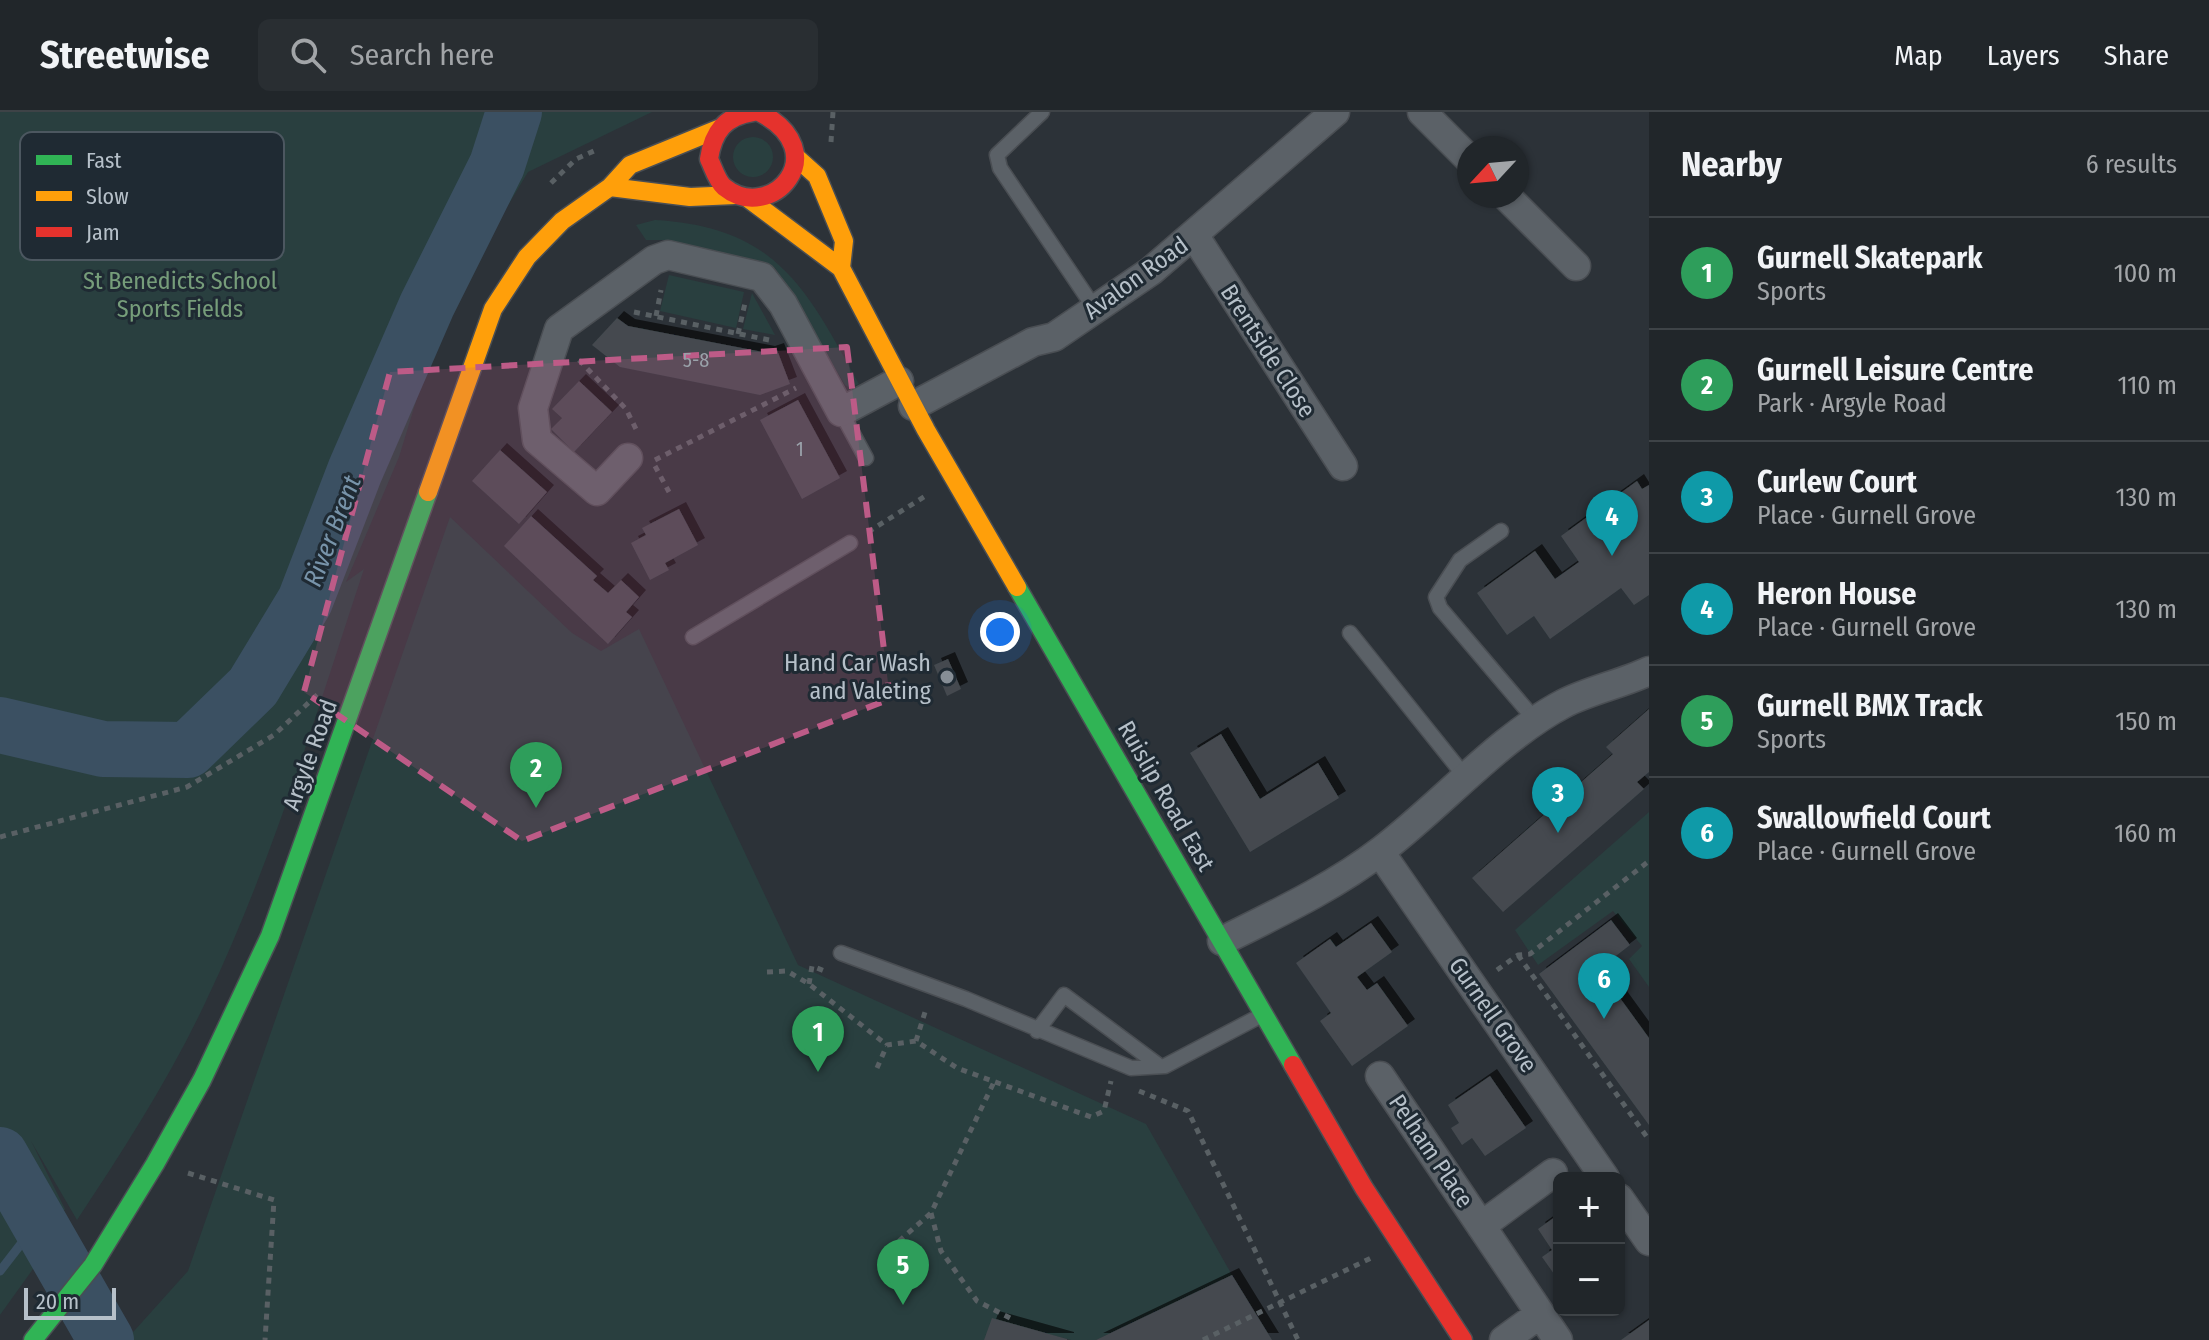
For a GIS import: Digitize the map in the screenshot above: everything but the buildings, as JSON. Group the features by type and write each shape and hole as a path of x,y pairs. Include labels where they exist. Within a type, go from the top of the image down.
{"main road":[{"path":"610,187 690,197 742,197 778,191 793,173 797,158 788,129 765,113 728,119 718,129 709,159 722,186 742,197"},
{"name":"Argyle Road","path":"33,1340 93,1265 202,1080 270,936 493,309 527,257 562,221 610,187 630,165 718,129"},
{"name":"Ruislip Road East","path":"797,158 817,176 844,241 841,268"},
{"name":"Ruislip Road East","path":"742,197 841,268 913,406 1364,1188 1463,1340"}],"street":[{"name":"Avalon Road","path":"913,406 1033,342 1054,337 1151,271 1335,112"},
{"path":"1422,112 1457,147"},
{"path":"1518,208 1576,266"},
{"name":"Brentside Close","path":"1194,235 1343,466"},
{"path":"638,447 597,491 537,440 533,408 559,329 654,260 668,255 762,277 783,304 841,412 899,381"},
{"path":"1222,941 1314,894 1380,852 1536,721 1565,703 1622,684 1649,671"},
{"name":"Gurnell Grove","path":"1380,852 1601,1172"},
{"name":"Pelham Place","path":"1380,1076 1558,1340"},
{"name":"Pelham Place","path":"1481,1226 1553,1173"},
{"path":"1625,1207 1649,1241"},
{"path":"1504,1340 1540,1314"}],"lane":[{"path":"1042,112 997,155 1000,168 1095,309"},
{"path":"841,412 866,458"},
{"path":"1501,531 1460,560 1436,597 1440,608 1536,721"},
{"path":"693,637 850,543"},
{"path":"1350,633 1467,779"},
{"path":"841,953 966,999 1131,1068 1157,1064"},
{"path":"1037,1031 1064,995 1157,1064 1165,1066 1264,1014"}],"path":[{"path":"594,303 806,348"},
{"path":"556,337 626,409 638,447 669,492"},
{"path":"657,459 821,376"},
{"path":"850,543 931,492"},
{"path":"0,837 187,787 274,735 321,692"},
{"path":"1473,986 1518,955 1530,954 1649,861"},
{"path":"1518,955 1649,1140"},
{"path":"809,984 812,966"},
{"path":"767,972 787,971 809,984 887,1045 916,1041 957,1068 1091,1117 1104,1111 1111,1080"},
{"path":"916,1041 926,1009"},
{"path":"877,1068 887,1045"},
{"path":"890,1249 931,1213 994,1082"},
{"path":"1188,1111 1298,1340"},
{"path":"178,1170 274,1200 265,1340"},
{"path":"931,1213 941,1251 977,1301 1014,1320"},
{"path":"1203,1340 1375,1256"}],"highlighted area":[{"path":"847,347 890,699 522,841 304,692 390,372"}],"green space":[{"name":"St Benedicts School Sports Fields","path":"0,112 652,112 528,172 443,313 399,457 346,582 364,569 310,733 230,949 162,1085 77,1220 31,1141 65,1209 32,1254 38,1262 0,1315"},
{"path":"753,137 767,143 773,157 767,171 753,177 739,171 733,157 739,143"},
{"path":"655,220 697,225 731,235 759,250 783,269 822,319 859,384 850,388 845,385 775,268 665,240 646,240 636,225"},
{"path":"669,275 744,292 736,328 660,311"},
{"path":"752,293 775,335 743,329"},
{"path":"450,517 572,633 601,651 639,629 798,965 1146,1124 1232,1275 1096,1340 1071,1340 992,1319 984,1340 126,1340 188,1271"},
{"path":"1649,812 1649,987 1629,959 1642,946 1613,911 1538,965 1515,930"}],"waterway":[{"name":"River Brent","path":"0,725 103,749 188,750 253,687 305,601 355,471 427,305 497,165 514,112"},
{"name":"River Brent","path":"0,1155 106,1340"},
{"path":"0,1271 38,1222"}],"traffic: fast":[{"path":"33,1340 93,1265 155,1164 202,1080 270,936 428,492"},
{"path":"1017,587 1293,1065"}],"traffic: slow":[{"path":"428,492 493,309 527,257 562,221 610,187 630,165 718,129"},
{"path":"797,158 817,176 844,241 841,268"},
{"path":"610,187 690,197 735,195"},
{"path":"749,199 841,268 926,430 1017,587"}],"traffic: jam":[{"path":"753,112 735,117 722,127 709,159 724,187 742,196 760,197 776,191 788,179 795,163 793,146 782,128 759,112"},
{"path":"1293,1065 1364,1188 1463,1340"}],"place":[{"name":"Heron House","path":"1612,556"},
{"name":"Hand Car Wash and Valeting","path":"947,677"},
{"name":"Gurnell Leisure Centre","path":"536,808"},
{"name":"Curlew Court","path":"1558,833"},
{"name":"Swallowfield Court","path":"1604,1019"},
{"name":"Gurnell Skatepark","path":"818,1072"},
{"name":"Gurnell BMX Track","path":"903,1305"}]}
